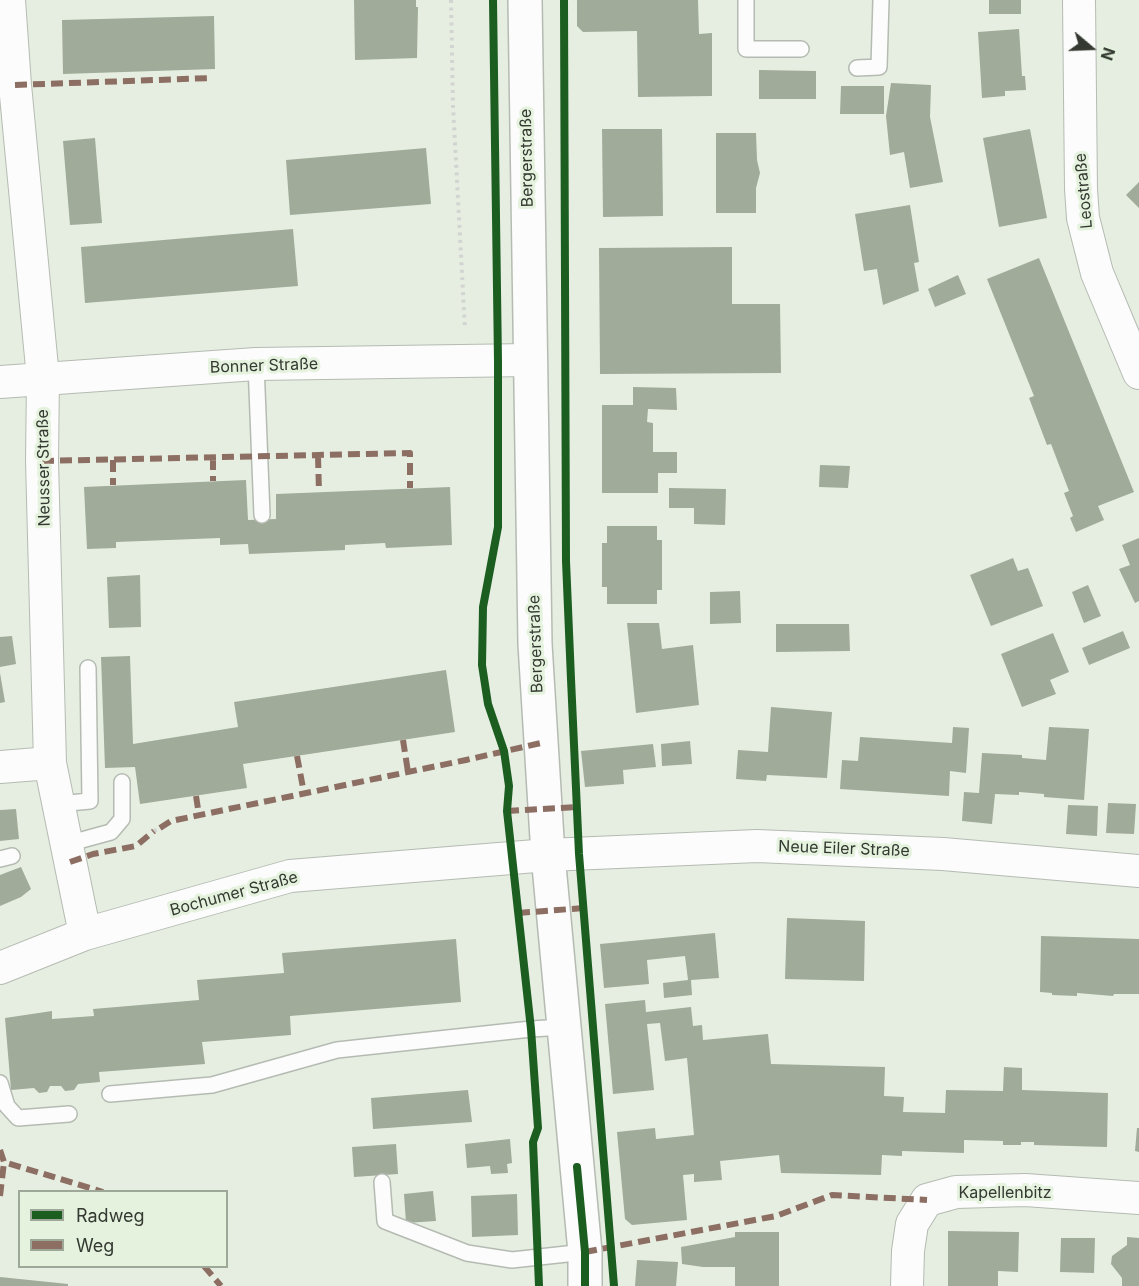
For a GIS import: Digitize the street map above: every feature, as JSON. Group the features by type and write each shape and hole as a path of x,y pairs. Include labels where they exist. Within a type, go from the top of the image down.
{"street":[{"name":"Neusser Straße","path":"9,0 43,378 42,461 50,763 85,934"},
{"name":"Bergerstraße","path":"525,0 534,644 548,855 585,1252 585,1286"},
{"name":"Leostraße","path":"1079,0 1083,218 1097,273 1139,373"},
{"name":"Bonner Straße","path":"0,382 256,364 529,360"},
{"path":"0,767 50,763"},
{"name":"Neue Eiler Straße","path":"548,855 757,846 943,854 1139,871"},
{"name":"Bochumer Straße","path":"0,968 85,934 290,876 548,855"},
{"name":"Kapellenbitz","path":"907,1286 908,1251 912,1224 927,1200 956,1191 1025,1190 1139,1198"}],"lane":[{"path":"746,0 746,49 801,50"},
{"path":"857,68 879,68 881,0"},
{"path":"256,364 262,515"},
{"path":"58,804 90,801 88,668"},
{"path":"67,844 111,832 122,819 122,782"},
{"path":"110,1094 212,1085 337,1050 564,1027"},
{"path":"0,1083 6,1106 18,1118 69,1114"},
{"path":"382,1182 385,1221 467,1252 512,1260 585,1252"}],"path":[{"path":"452,0 453,106 467,361"},
{"path":"154,831 160,828"}],"building":[{"path":"354,0 416,0 416,7 418,7 417,58 355,60"},
{"path":"577,0 698,0 699,34 712,33 712,96 638,97 637,31 583,32 577,26"},
{"path":"989,0 1021,0 1021,14 989,14"},
{"path":"214,16 215,69 63,74 62,20"},
{"path":"1019,29 1022,76 1025,76 1026,90 1005,91 1005,96 982,98 978,32"},
{"path":"759,70 816,71 816,99 759,99"},
{"path":"891,83 931,85 930,117 943,182 910,188 904,152 890,155 886,116"},
{"path":"841,86 884,86 884,114 840,114"},
{"path":"602,129 662,129 663,216 603,217"},
{"path":"1030,129 1047,218 999,227 983,138"},
{"path":"716,133 756,133 760,173 756,188 756,213 716,213"},
{"path":"95,138 102,223 70,225 63,141"},
{"path":"426,148 431,204 290,215 286,160"},
{"path":"1139,182 1139,208 1126,195"},
{"path":"910,205 919,262 914,263 919,291 883,305 877,269 864,271 855,214"},
{"path":"293,229 298,286 85,303 81,247"},
{"path":"732,247 732,304 780,304 781,373 600,374 599,248"},
{"path":"1039,258 1134,492 1098,506 1104,520 1076,532 1070,518 1073,516 1064,493 1069,491 1051,444 1047,445 1029,398 1034,396 987,279"},
{"path":"958,275 966,294 935,307 928,289"},
{"path":"633,387 676,388 677,410 648,409 647,422 653,423 653,452 677,452 677,473 658,473 658,493 602,493 602,405 633,405"},
{"path":"820,465 850,466 848,488 819,487"},
{"path":"246,480 248,520 276,519 276,494 450,487 452,545 386,548 385,543 345,545 345,550 249,554 248,544 220,545 220,538 116,542 116,548 87,549 84,487"},
{"path":"669,488 726,489 725,525 694,524 694,508 669,508"},
{"path":"607,526 657,526 657,540 662,540 662,590 657,590 657,604 607,604 607,587 602,587 602,543 607,543"},
{"path":"1139,538 1139,601 1135,603 1119,569 1130,565 1122,545"},
{"path":"1013,558 1018,571 1028,568 1043,606 991,626 970,575"},
{"path":"140,575 141,627 109,628 107,577"},
{"path":"1088,585 1101,616 1084,623 1072,592"},
{"path":"740,591 741,623 710,624 710,592"},
{"path":"627,623 659,623 662,649 693,645 699,705 636,713"},
{"path":"776,624 849,624 850,651 776,652"},
{"path":"1123,631 1130,648 1089,665 1082,648"},
{"path":"1053,633 1069,672 1050,680 1056,694 1022,707 1001,654"},
{"path":"12,636 16,664 0,667 0,637"},
{"path":"130,656 133,744 238,727 234,702 446,670 455,732 243,764 247,788 140,804 135,767 105,768 101,657"},
{"path":"0,673 5,702 0,703"},
{"path":"771,707 832,712 827,778 767,775 766,781 736,779 738,750 768,752"},
{"path":"953,727 969,728 966,773 950,771 949,796 840,789 842,760 858,761 860,737 952,743"},
{"path":"1049,727 1089,729 1084,800 1044,797 1044,794 1019,792 1019,795 995,794 992,824 962,821 964,792 979,793 982,753 1022,755 1022,758 1046,760"},
{"path":"690,741 692,764 662,766 661,744"},
{"path":"653,744 656,767 623,770 624,784 585,787 581,751"},
{"path":"1108,803 1136,804 1134,834 1106,833"},
{"path":"1068,805 1098,806 1097,836 1066,834"},
{"path":"16,809 19,839 0,841 0,810"},
{"path":"21,867 31,889 21,897 0,906 0,875"},
{"path":"787,918 865,921 864,981 785,979"},
{"path":"715,933 719,978 691,980 692,995 664,998 663,983 688,980 685,956 647,960 649,984 604,988 600,944"},
{"path":"1041,936 1139,939 1139,994 1114,994 1113,996 1077,993 1077,996 1040,992"},
{"path":"456,939 461,1002 290,1016 291,1035 202,1042 205,1064 99,1072 100,1082 78,1084 74,1090 65,1091 61,1086 50,1086 47,1092 39,1093 34,1088 11,1090 5,1018 52,1011 52,1019 94,1016 93,1009 199,1000 197,980 284,973 282,953"},
{"path":"645,1000 646,1012 691,1007 693,1026 702,1025 703,1040 768,1034 771,1064 885,1067 884,1096 904,1097 903,1112 945,1113 946,1090 1003,1091 1004,1067 1022,1068 1022,1090 1108,1093 1107,1147 1034,1145 1034,1142 1003,1145 1003,1141 964,1140 964,1153 902,1151 902,1156 882,1155 881,1175 781,1173 779,1155 720,1161 722,1180 694,1182 694,1174 683,1175 687,1220 632,1225 625,1219 617,1132 655,1128 656,1139 694,1135 687,1058 665,1061 660,1023 647,1024 654,1090 613,1094 605,1004"},
{"path":"468,1090 472,1122 373,1129 371,1098"},
{"path":"1137,1128 1139,1128 1139,1152 1135,1151"},
{"path":"510,1139 512,1163 507,1164 508,1173 491,1174 490,1166 467,1168 465,1144"},
{"path":"396,1144 398,1174 354,1177 352,1147"},
{"path":"433,1191 436,1221 406,1223 404,1194"},
{"path":"517,1194 518,1235 472,1237 471,1196"},
{"path":"948,1231 1019,1232 1018,1272 998,1271 998,1286 948,1286"},
{"path":"735,1232 779,1232 779,1286 735,1286 735,1267 703,1267 682,1264 681,1247 735,1237"},
{"path":"1127,1237 1139,1238 1139,1286 1122,1286 1122,1278 1111,1264 1112,1256 1127,1245"},
{"path":"1061,1238 1095,1238 1094,1273 1060,1272"},
{"path":"637,1260 678,1262 676,1286 635,1286"},
{"path":"0,1277 68,1284 68,1286 0,1286"}],"marked path":[{"path":"15,85 212,78"},
{"path":"42,461 410,453 410,488"},
{"path":"318,456 319,492"},
{"path":"213,458 213,481"},
{"path":"113,460 113,485"},
{"path":"403,740 408,772"},
{"path":"160,828 171,821 541,743"},
{"path":"297,756 304,793"},
{"path":"196,796 199,815"},
{"path":"507,811 577,807"},
{"path":"70,862 93,854 136,846 154,831"},
{"path":"518,913 584,908"},
{"path":"0,1150 4,1162 96,1190"},
{"path":"0,1196 4,1162"},
{"path":"585,1252 776,1216 832,1195 927,1200"},
{"path":"206,1268 221,1286"}],"cycle path":[{"path":"493,0 498,527 483,607 482,665 488,704 504,751 509,786 507,811 531,1029 538,1128 533,1142 539,1286"},
{"path":"564,0 566,561 579,854 614,1286"},
{"path":"577,1167 585,1252 585,1286"}]}
